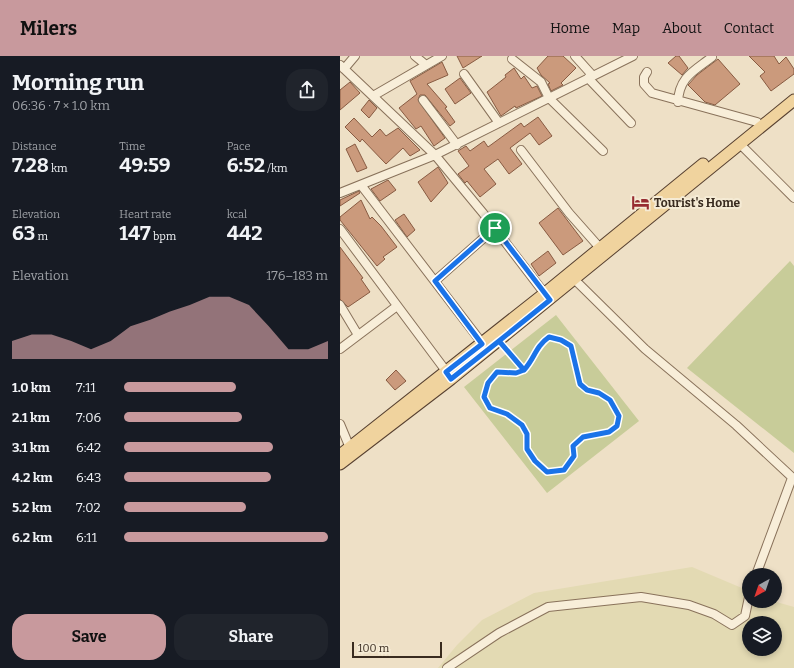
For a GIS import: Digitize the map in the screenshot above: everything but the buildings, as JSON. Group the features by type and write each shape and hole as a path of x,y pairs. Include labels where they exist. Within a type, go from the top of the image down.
{"main road":[{"path":"340,464 449,376 482,344 574,279 615,241 757,122 792,100"},
{"path":"687,182 740,144 792,100"},
{"path":"340,455 499,341 600,248 615,241"}],"street":[{"path":"355,56 342,67 435,156 495,228 547,297"},
{"path":"415,56 426,65"},
{"path":"373,96 442,56"},
{"path":"577,56 590,77 631,123"},
{"path":"340,193 435,156 633,56"},
{"path":"678,102 678,91 682,82 688,75 712,57"},
{"path":"512,59 541,82 549,98 603,151"},
{"path":"647,72 644,76 644,84 649,91 678,102 757,122"},
{"path":"464,74 499,123"},
{"path":"423,100 457,145"},
{"path":"740,144 794,198"},
{"path":"521,150 569,213 600,248"},
{"path":"361,185 482,344"},
{"path":"435,281 495,228"},
{"path":"340,229 343,238 397,306 449,376"},
{"path":"574,279 644,348 736,425 793,479 759,568"},
{"path":"340,305 358,335"},
{"path":"340,349 397,306"},
{"path":"340,424 350,448"},
{"path":"447,668 498,633 548,607 641,597 689,605 714,614 732,625 745,616 747,608"}],"path":[{"path":"549,337 561,340 571,346 580,384 587,390 599,393 610,400 619,416 617,426 609,432 583,437 573,446 574,456 564,470 547,472 535,461 527,449 527,434 522,425 507,414 490,408 484,397 488,383 497,372 516,373 524,370 533,361 535,351 541,342 549,337"},
{"path":"499,341 524,370"}],"shaded area":[{"path":"692,567 742,588 742,608 782,608 782,604 794,607 794,668 438,668 457,645 482,620 534,593"}],"green space":[{"path":"790,261 794,266 794,453 687,368"},
{"path":"556,315 639,421 547,493 464,387"}],"place":[{"name":"Tourist's Home","path":"641,203"}],"route":[{"path":"495,228 435,281 482,344 446,372 451,379 499,341 524,370 533,361 535,351 541,342 549,337 561,340 571,346 580,384 587,390 599,393 610,400 619,416 617,426 609,432 583,437 573,446 574,456 564,470 547,472 535,461 527,449 527,434 522,425 507,414 490,408 484,397 488,383 497,372 516,373 524,370 499,341 550,300 495,228"}]}
